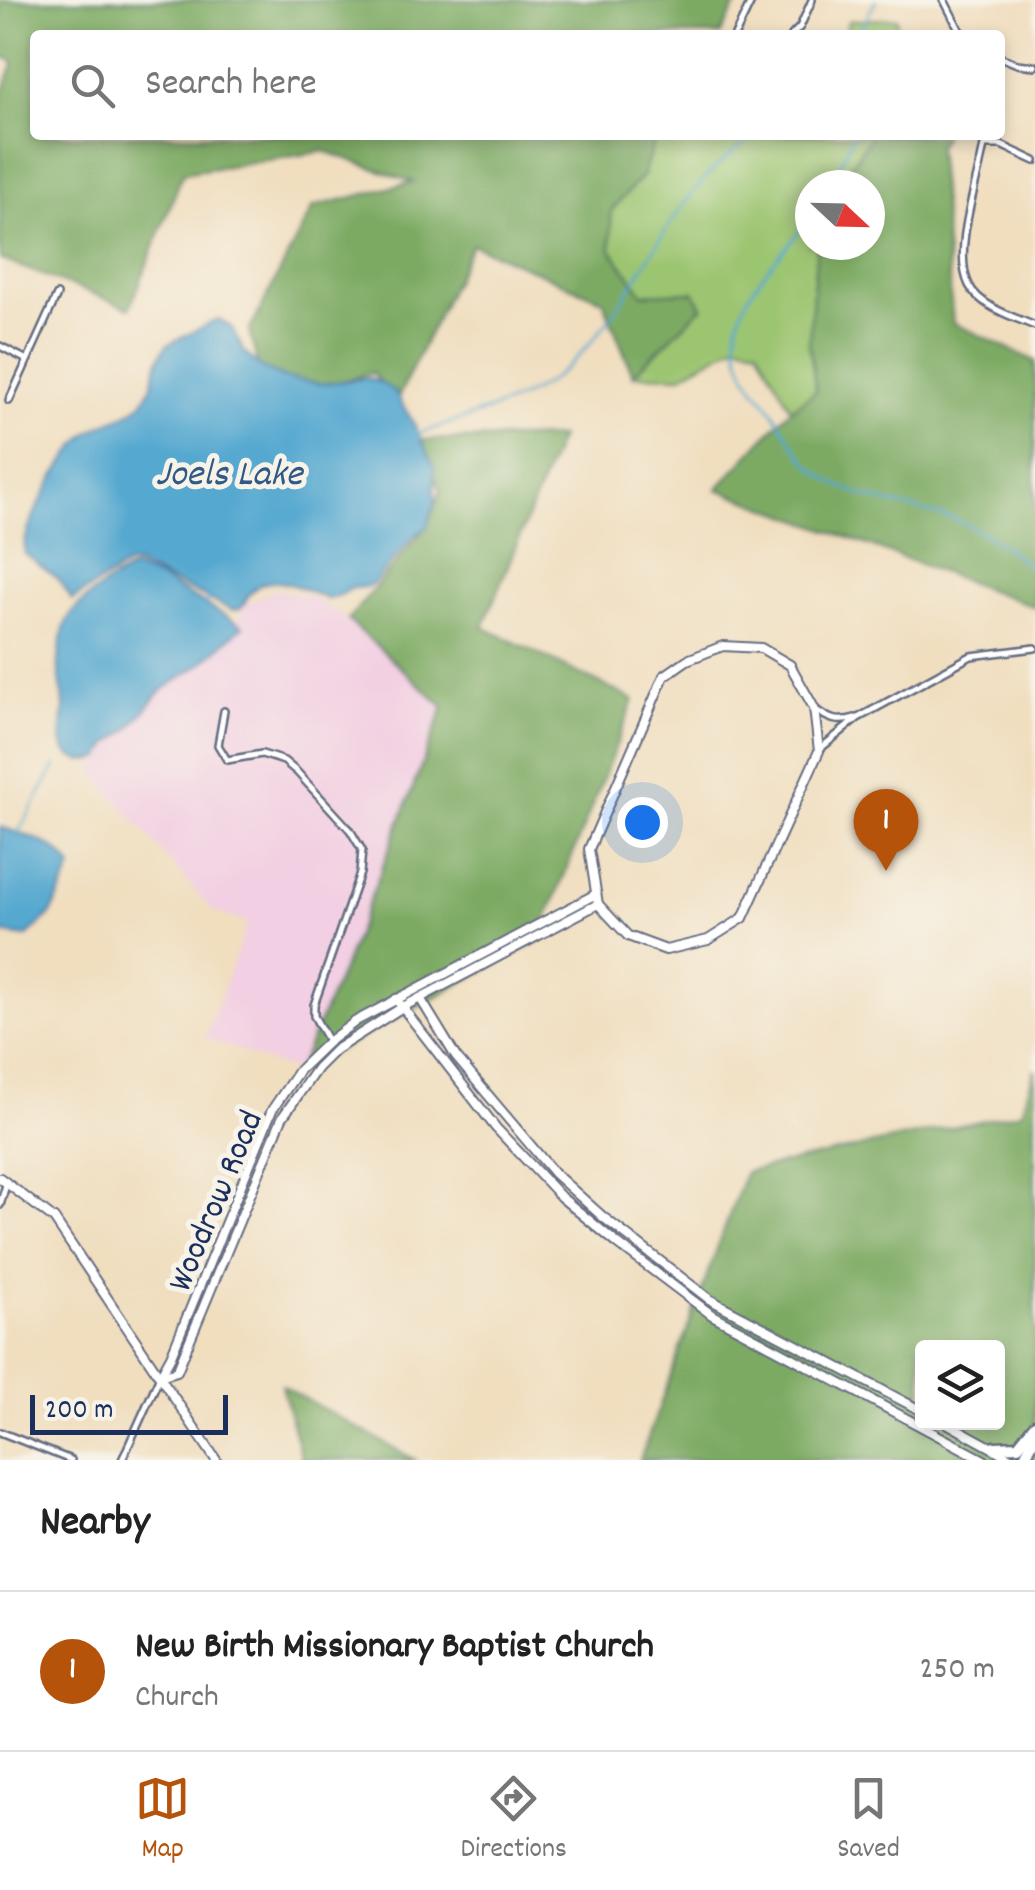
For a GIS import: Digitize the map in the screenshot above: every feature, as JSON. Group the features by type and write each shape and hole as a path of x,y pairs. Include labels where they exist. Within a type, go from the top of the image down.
{"highway":[{"path":"994,1447 1023,1443 1035,1426"},
{"path":"1023,1460 1035,1436"}],"street":[{"path":"737,30 752,0"},
{"path":"796,30 812,0"},
{"path":"944,0 959,30"},
{"path":"1005,59 1035,66"},
{"path":"1035,161 1001,144 984,144 963,260 969,286 981,298 1000,312 1035,326"},
{"path":"9,401 57,296"},
{"path":"0,346 27,360"},
{"path":"858,718 842,722 827,719 814,708 790,665 761,648 723,646 687,660 664,676 589,849 597,900 628,936 666,950 708,940 743,918 819,751 839,731 970,656 1035,648"},
{"path":"814,708 819,751"},
{"path":"224,712 218,745 226,760 262,754 284,761 350,830 362,850 360,873 314,1005 314,1016 335,1050"},
{"name":"Woodrow Road","path":"160,1376 177,1371 282,1118 298,1091 335,1050 418,994 597,900"},
{"path":"418,994 456,1057 554,1173 602,1216 709,1299 915,1407"},
{"name":"Woodrow Road","path":"122,1460 171,1356 272,1110 299,1070 328,1042 396,999 418,994"},
{"path":"396,999 496,1128 561,1196 618,1244 712,1315 984,1460"},
{"path":"0,1205 3,1182 54,1219 216,1460"},
{"path":"961,1430 1014,1460"},
{"path":"0,1432 72,1460"}],"shaded area":[{"path":"276,590 310,596 348,620 444,707 347,959 297,1072 205,1038 248,923 213,911 92,771 152,693 234,625 247,603"}],"green space":[{"path":"0,0 739,0 723,30 30,30 30,140 654,140 643,175 611,211 611,250 643,294 694,292 702,307 633,375 603,300 472,244 397,400 372,373 318,388 260,372 249,332 313,207 413,182 325,151 183,173 130,308 0,259 0,101 14,61 0,56"},
{"path":"897,18 897,30 847,30 848,21"},
{"path":"654,140 869,140 850,170 795,170 795,260 816,260 809,343 816,391 791,409 758,348 737,344 680,376 633,375 702,307 694,292 643,294 611,250 611,211 643,175"},
{"path":"868,140 941,140 937,147 953,323 1035,361 1035,607 717,489 791,409 816,391 809,343 816,260 885,260 885,170 848,170"},
{"path":"560,437 483,627 634,700 538,941 297,1072 347,959 444,707 348,620 426,527 441,490 417,440"},
{"path":"1035,1069 1035,1460 640,1460 745,1172 1021,1112"},
{"path":"282,1386 415,1460 302,1460"}],"water":[{"name":"Joels Lake","path":"219,319 232,328 244,352 260,367 285,378 320,384 367,378 395,392 434,467 435,503 426,528 414,536 372,585 328,599 286,583 266,583 256,587 241,608 232,610 135,564 72,600 59,580 25,554 29,527 45,493 83,438 142,402 167,345"},
{"path":"134,568 243,626 203,662 161,691 129,729 109,744 101,758 78,760 66,751 62,741 64,705 59,665 64,629 71,614 87,599"},
{"path":"0,827 50,846 72,868 51,914 26,937 0,933"}],"waterway":[{"path":"861,30 876,0"},
{"path":"418,434 509,402 559,374 611,316 698,187 725,159 751,140"},
{"path":"838,170 851,140"},
{"path":"795,235 749,296 740,316 737,338 741,362 755,389 802,456 841,486 968,525 1035,571"},
{"path":"205,604 210,599"},
{"path":"18,833 56,766"}],"place":[{"name":"New Birth Missionary Baptist Church","path":"886,871"}]}
